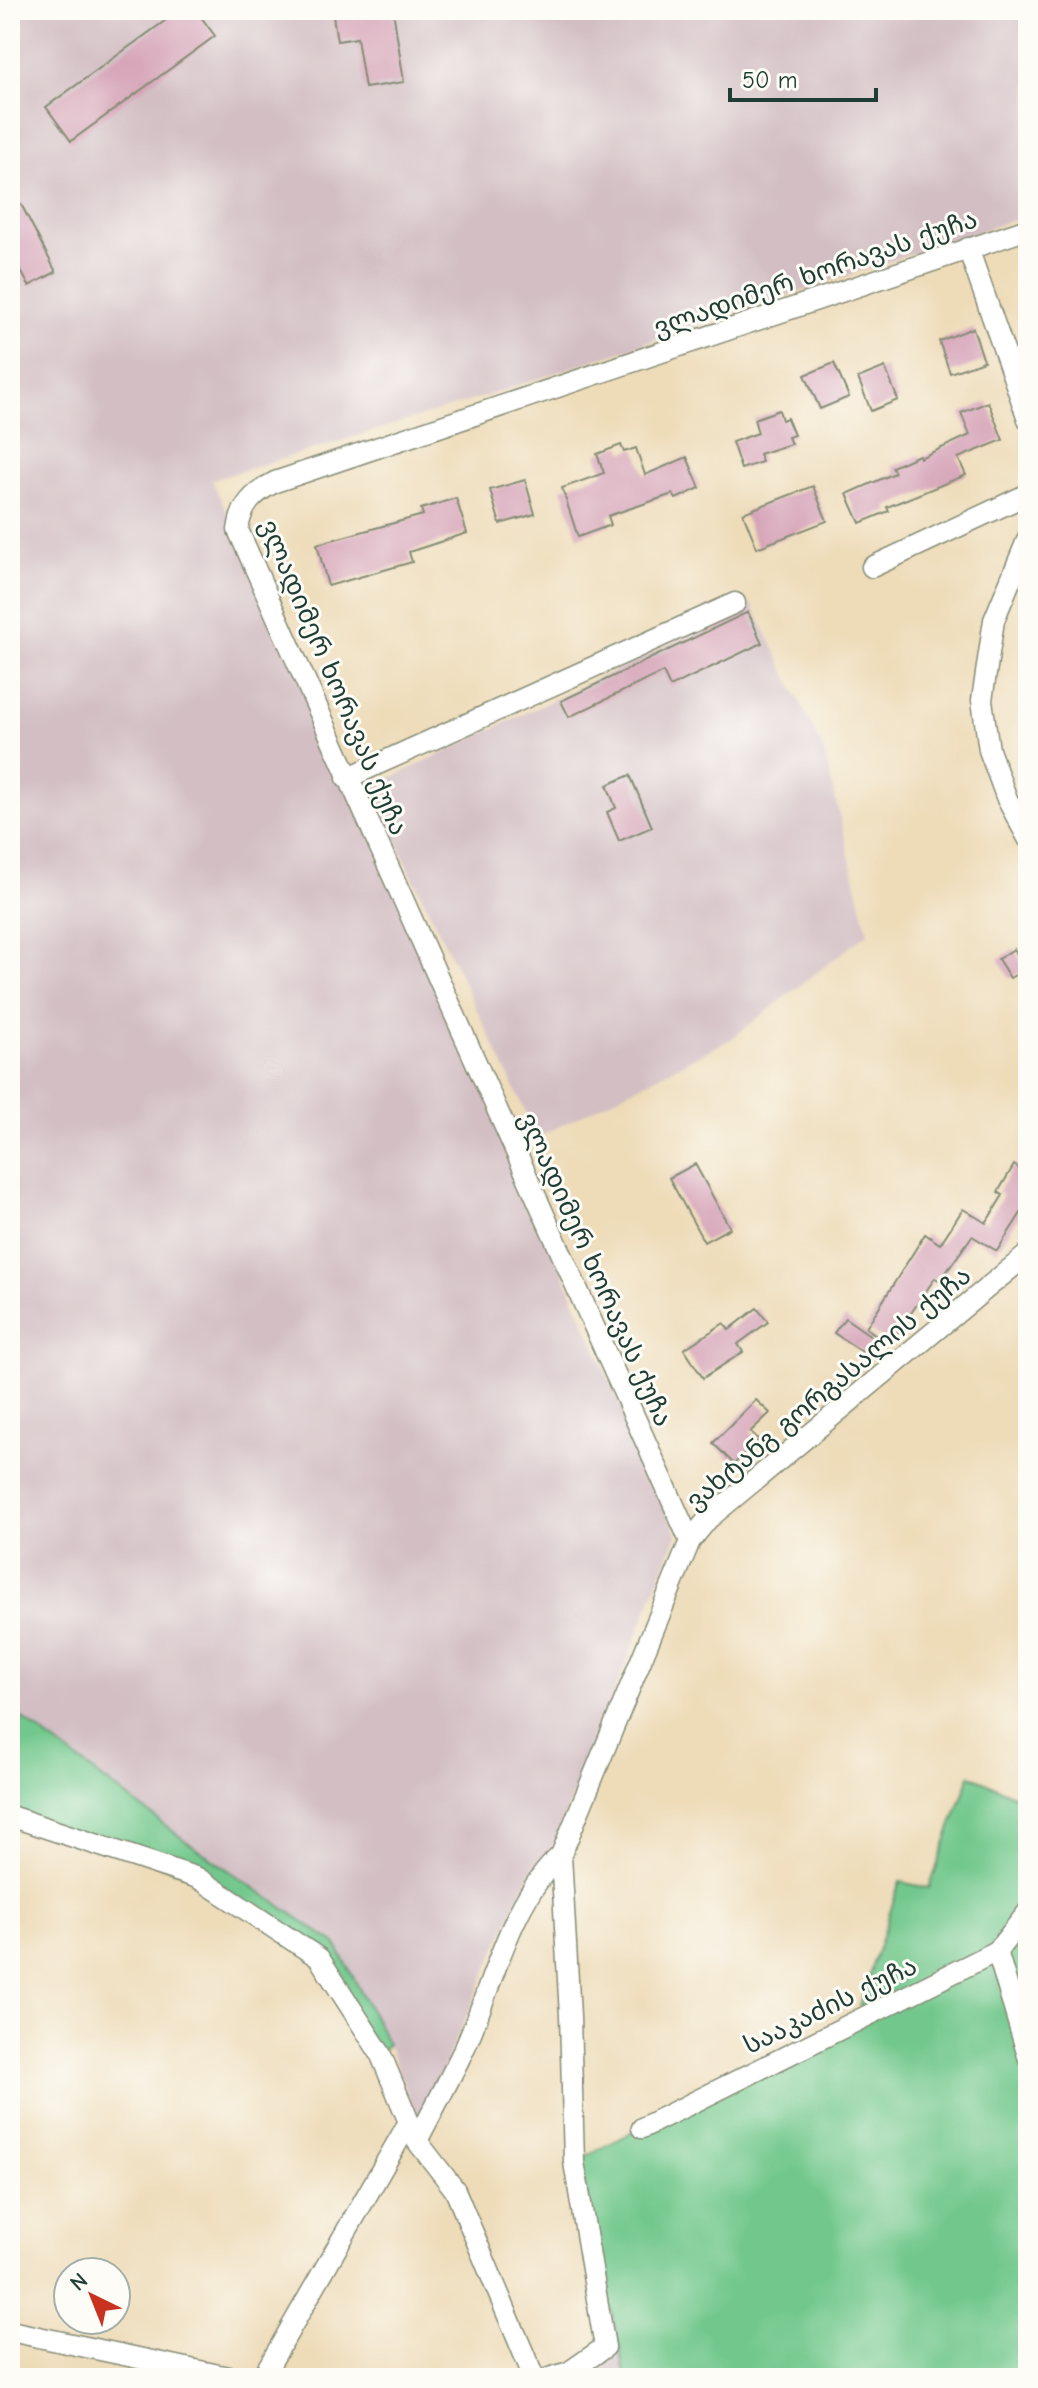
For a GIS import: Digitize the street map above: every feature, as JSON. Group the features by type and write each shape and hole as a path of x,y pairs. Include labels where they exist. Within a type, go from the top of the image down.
{"street":[{"name":"ვლადიმერ ხორავას ქუჩა","path":"690,1541 238,530 244,507 251,497 275,482 1028,229"},
{"path":"968,248 1028,419"},
{"path":"872,567 1028,494"},
{"path":"1028,538 994,620 982,700 989,750 1007,799 1028,838"},
{"path":"347,778 735,603"},
{"name":"ვახტანგ გორგასალის ქუჩა","path":"549,2378 569,2372 605,2347 574,2162 561,1855 690,1541 708,1519 1028,1254"},
{"path":"10,1816 198,1878 319,1958 380,2053 413,2132 455,2190 534,2378"},
{"path":"262,2378 464,2047 530,1892 561,1855"},
{"name":"სააკაძის ქუჩა","path":"642,2128 997,1951 1028,1912"},
{"path":"997,1951 1028,2056"},
{"path":"1006,1982 1028,1986"},
{"path":"10,2331 233,2378"}],"shaded area":[{"path":"10,10 1028,10 1028,215 471,401 212,480 347,778 677,1534 554,1844 528,1878 419,2123 388,2044 336,1944 186,1841 10,1709"},
{"path":"752,604 823,749 868,933 731,1039 538,1137 370,788"},
{"path":"619,2348 626,2378 560,2378 595,2374"}],"green space":[{"path":"10,1709 186,1841 336,1944 388,2044 380,2053 319,1958 198,1878 10,1816"},
{"path":"970,1775 1028,1802 1028,2378 626,2378 579,2159 878,2010 859,2005 900,1882 929,1888"}],"building":[{"path":"180,10 196,10 215,36 71,141 46,107"},
{"path":"332,10 393,10 404,82 365,88 357,38 337,41"},
{"path":"21,204 56,272 29,286 10,250 10,210"},
{"path":"973,328 984,361 950,373 939,341"},
{"path":"834,363 849,397 820,409 805,375"},
{"path":"885,367 898,400 871,411 858,378"},
{"path":"988,402 1003,440 958,458 966,475 887,507 889,511 860,523 847,494 895,473 892,467 970,435 961,413"},
{"path":"779,410 782,420 787,418 794,435 788,437 791,444 759,454 762,462 741,469 732,442 758,433 754,419"},
{"path":"621,445 624,452 636,448 645,475 687,457 700,488 676,499 673,494 608,516 611,525 578,537 562,488 604,473 597,454"},
{"path":"525,480 535,514 500,524 490,490"},
{"path":"813,486 827,521 757,548 743,513"},
{"path":"456,498 467,533 409,552 412,562 328,586 317,544 423,515 421,509"},
{"path":"748,612 762,643 670,687 663,672 569,717 561,701"},
{"path":"630,775 652,827 619,841 607,812 616,808 607,785"},
{"path":"1014,949 1026,969 1010,978 998,959"},
{"path":"695,1164 730,1228 704,1242 669,1178"},
{"path":"1014,1165 1028,1173 1028,1202 997,1251 972,1236 940,1281 935,1278 890,1344 866,1328 925,1234 940,1244 963,1209 986,1223 1003,1195 998,1192"},
{"path":"757,1308 768,1322 738,1344 743,1352 703,1378 684,1349 724,1323 729,1330"},
{"path":"845,1318 874,1338 864,1353 834,1333"},
{"path":"756,1400 770,1413 750,1432 759,1440 734,1464 713,1443"}]}
